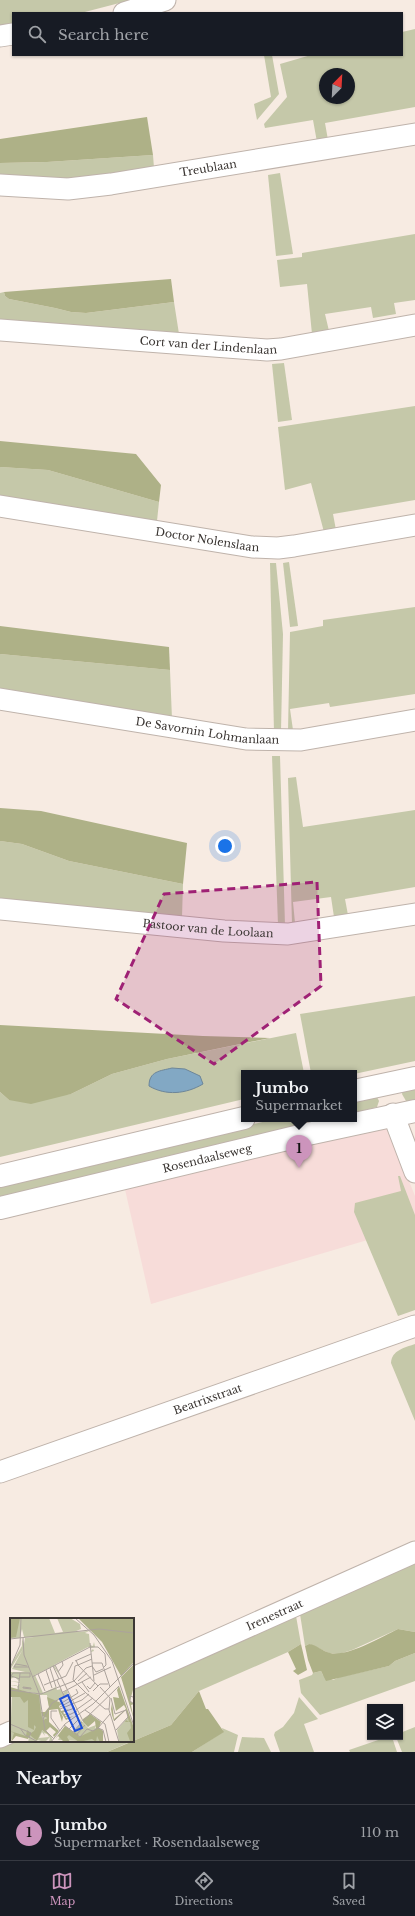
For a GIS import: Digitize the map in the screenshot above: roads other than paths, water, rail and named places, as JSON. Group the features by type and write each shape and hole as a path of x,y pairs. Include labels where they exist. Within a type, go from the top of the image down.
{"street":[{"path":"127,12 165,0"},
{"path":"0,36 12,34"},
{"name":"Treublaan","path":"0,185 68,189 112,184 415,134"},
{"name":"Cort van der Lindenlaan","path":"0,330 268,350 415,325"},
{"name":"Doctor Nolenslaan","path":"0,506 252,547 278,548 294,546 415,525"},
{"name":"De Savornin Lohmanlaan","path":"0,699 246,739 301,740 415,720"},
{"name":"Pastoor van de Loolaan","path":"0,908 224,931 288,934 415,914"},
{"path":"357,1090 415,1078"},
{"path":"383,1085 415,1172"},
{"name":"Rosendaalseweg","path":"0,1208 394,1114 415,1111"},
{"path":"0,1176 241,1119"},
{"name":"Beatrixstraat","path":"0,1472 415,1326"},
{"name":"Irenestraat","path":"134,1678 415,1552"},
{"path":"0,1737 10,1732"}],"water":[{"path":"172,1068 185,1069 200,1076 203,1084 183,1092 162,1091 149,1086 151,1077 156,1072"}],"place":[{"name":"Jumbo","path":"299,1168"}]}
